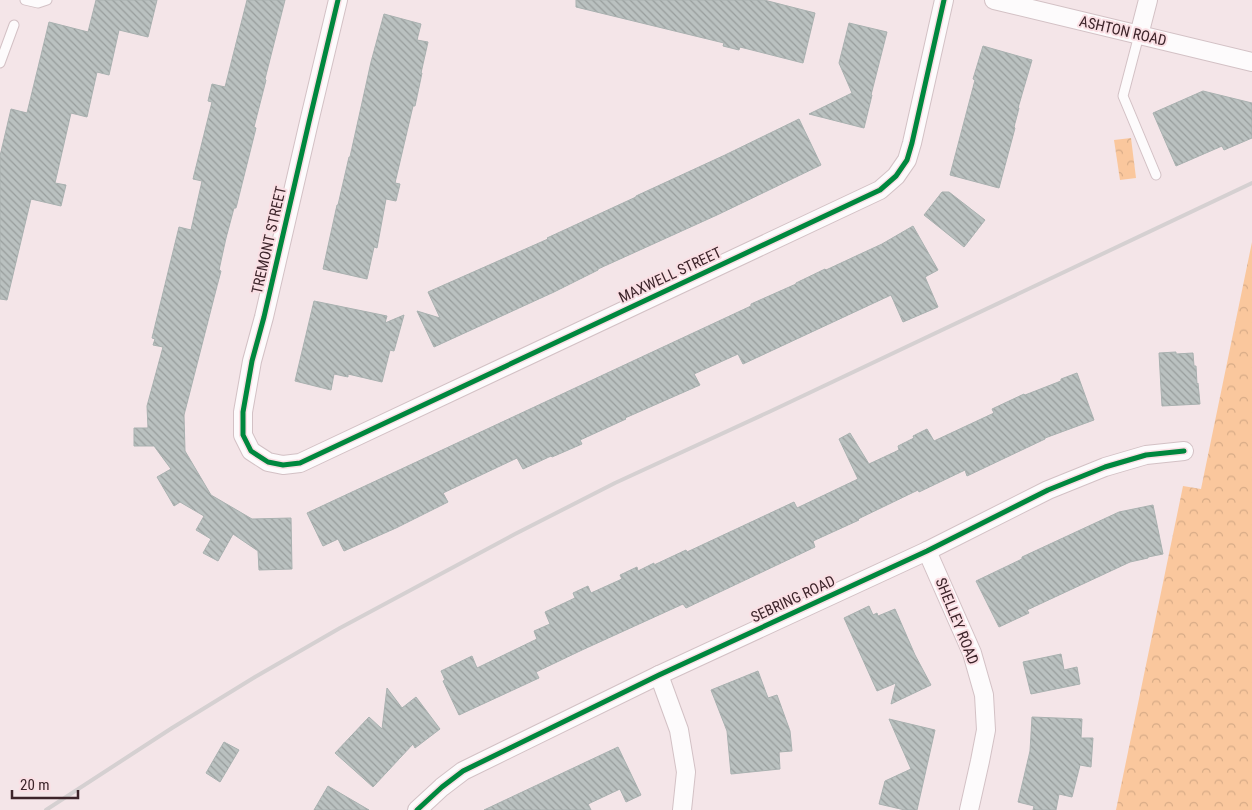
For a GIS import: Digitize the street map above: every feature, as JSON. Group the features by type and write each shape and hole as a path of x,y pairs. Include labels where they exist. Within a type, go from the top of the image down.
{"street":[{"name":"TREMONT STREET","path":"283,465 268,462 251,451 243,435 243,412 252,361 338,0"},
{"name":"MAXWELL STREET","path":"283,465 300,463 880,190 896,176 907,160 944,0"},
{"name":"ASHTON ROAD","path":"994,0 1014,2 1252,62"},
{"path":"1139,35 1148,0"},
{"name":"SEBRING ROAD","path":"422,806 463,771 659,675 927,551 1048,490 1105,466 1146,455 1184,451"},
{"name":"SHELLEY ROAD","path":"927,551 972,653 984,696 986,730 969,810"},
{"path":"659,675 681,739 686,772 682,810"}],"lane":[{"path":"26,0 38,3 47,0"},
{"path":"0,62 14,25"},
{"path":"1139,35 1123,96 1156,175"}],"green space":[{"path":"1131,138 1136,178 1120,180 1114,140"},
{"path":"1252,242 1252,810 1116,810 1183,486 1201,489"}],"building":[{"path":"96,0 157,0 148,37 119,30 109,75 97,72 87,117 71,113 55,183 66,185 61,206 31,199 7,300 0,299 0,156 11,109 27,113 49,22 88,32"},
{"path":"247,0 285,0 254,127 256,128 236,208 234,208 226,238 219,270 221,271 184,415 185,451 211,495 252,519 291,518 292,569 259,570 258,551 233,534 218,561 203,553 211,539 196,530 204,516 180,502 174,506 157,477 171,469 154,446 134,446 134,428 148,428 147,406 163,347 153,345 155,339 152,338 179,227 191,230 202,181 193,179 212,102 208,101 212,84 225,87"},
{"path":"576,0 764,0 815,13 803,63 740,47 739,50 723,46 724,43 576,7"},
{"path":"384,14 421,24 417,40 428,42 415,106 413,106 395,183 400,184 396,201 386,199 377,248 374,247 367,279 323,269"},
{"path":"849,23 887,32 864,128 809,114 852,93 839,63"},
{"path":"983,46 1032,60 1018,108 1015,128 999,188 950,175 975,80 973,79"},
{"path":"1203,91 1252,103 1252,138 1224,150 1222,146 1176,166 1153,113"},
{"path":"799,119 821,165 434,347 417,311 440,318 428,292 548,239"},
{"path":"942,192 949,192 985,220 964,247 924,215"},
{"path":"913,226 938,270 925,277 938,307 903,322 891,295 743,364 738,354 694,374 700,385 580,440 582,444 523,469 517,458 443,493 448,502 344,551 338,539 323,546 307,513 751,306 751,304 825,269 882,244"},
{"path":"314,301 387,316 385,323 404,315 394,351 390,350 382,382 348,374 348,377 334,374 331,390 295,381"},
{"path":"1176,352 1176,354 1193,353 1200,404 1162,406 1159,353"},
{"path":"1077,373 1094,420 1045,438 967,476 965,470 919,492 918,490 813,541 815,547 686,608 683,604 582,650 536,672 539,678 459,715 443,681 445,680 441,671 472,656 477,668 537,639 534,631 550,624 545,612 575,598 573,593 588,586 591,593 622,579 620,575 637,567 638,571 686,550 687,552 794,502 797,508 858,479 839,439 850,433 869,464 899,450 898,446 927,429 934,441 994,413 992,409"},
{"path":"1153,505 1163,554 1130,562 1027,610 1029,613 999,627 976,581 1022,559 1022,557 1119,512"},
{"path":"869,606 873,615 877,613 878,616 895,609 915,655 931,685 891,704 896,683 877,691 844,618"},
{"path":"1061,654 1064,670 1077,667 1080,684 1031,694 1023,662"},
{"path":"758,671 768,698 777,695 790,731 792,751 779,752 780,769 731,774 727,731 711,690"},
{"path":"387,688 402,708 416,697 440,729 415,748 413,744 373,787 335,753 369,717 382,729"},
{"path":"1032,717 1082,719 1081,738 1093,738 1091,767 1080,765 1072,797 1059,794 1056,810 1033,810 1034,806 1018,802 1030,751"},
{"path":"889,719 935,730 917,810 905,810 879,804 885,781 911,769"},
{"path":"224,742 239,750 220,782 206,773"},
{"path":"618,747 641,795 626,802 620,789 588,804 591,810 484,810"},
{"path":"328,786 369,810 314,810"}],"railway":[{"path":"46,810 172,728 255,677 340,628 515,534 615,483 1252,183"}],"cycle path":[{"path":"338,0 252,361 243,412 243,435 251,451 268,462 283,465 300,463 880,190 896,176 907,160 944,0"},
{"path":"417,810 463,771 659,675 927,551 1048,490 1105,467 1146,455 1184,451"}]}
